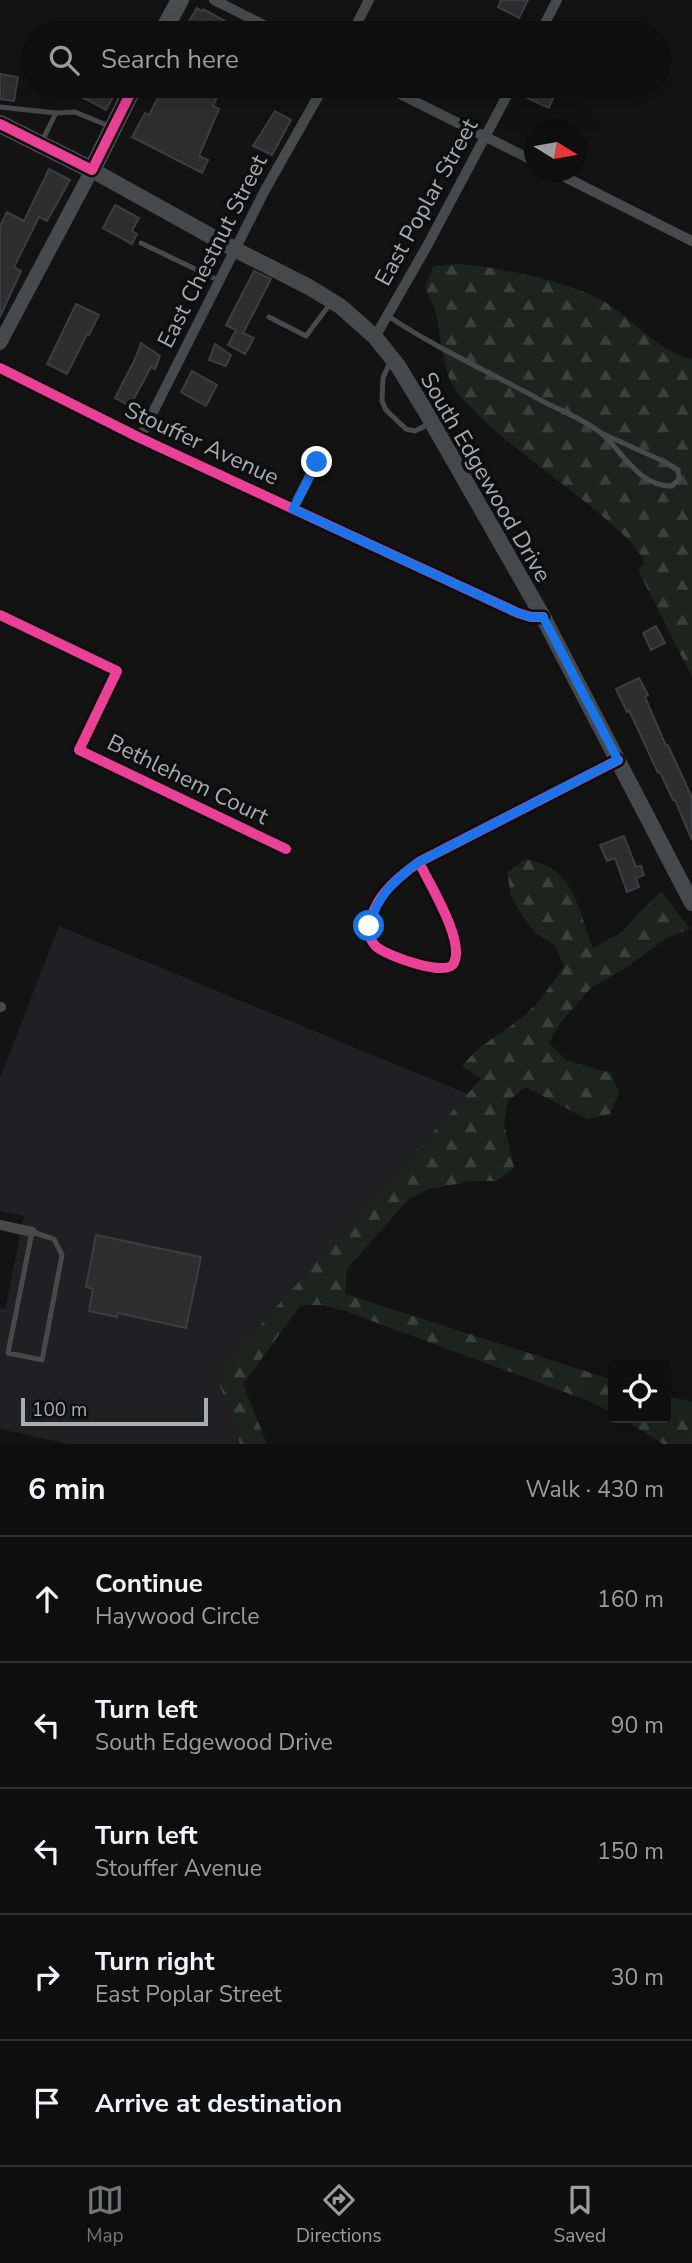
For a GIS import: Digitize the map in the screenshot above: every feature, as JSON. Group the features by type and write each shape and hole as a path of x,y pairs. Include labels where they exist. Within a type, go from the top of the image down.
{"main road":[{"path":"169,21 180,0"},
{"path":"0,124 92,170 128,98"},
{"name":"South Edgewood Drive","path":"92,170 309,287 375,337 432,423 543,617 692,902"}],"street":[{"path":"214,0 256,21"},
{"path":"358,21 369,0"},
{"path":"546,21 557,0"},
{"name":"East Chestnut Street","path":"140,438 265,190 317,98"},
{"path":"408,98 524,156"},
{"name":"East Poplar Street","path":"375,337 506,98"},
{"path":"0,343 92,170"},
{"path":"575,182 692,241"},
{"name":"Stouffer Avenue","path":"0,368 140,438 518,613 543,617"},
{"path":"293,509 317,462"},
{"name":"Bethlehem Court","path":"0,615 117,671 79,750 286,849"},
{"path":"419,862 454,937 455,958 450,969 432,969 378,948 369,935 372,913 394,880 419,862 618,760"},
{"path":"0,1226 32,1232"}],"lane":[{"path":"0,107 56,113 75,111 113,127"},
{"path":"40,144 56,113"},
{"path":"141,243 220,281"},
{"path":"269,317 306,336 332,302"},
{"path":"387,316 422,338 601,433 665,461 678,470 679,479 672,486 661,486 643,477 601,433"},
{"path":"392,359 383,378 382,401 386,410 406,429 415,431 432,423"},
{"path":"32,1232 54,1239 62,1255 42,1360 8,1353 32,1232"}],"shaded area":[{"path":"59,926 475,1097 224,1374 250,1444 69,1444 0,1429 0,1308 5,1309 24,1216 0,1211 0,1078"}],"green space":[{"path":"456,264 514,272 579,290 611,306 670,351 692,359 692,677 638,570 645,563 636,549 602,516 478,415 454,388 445,366 434,307 425,288 433,266"},
{"path":"526,859 548,866 558,873 572,891 593,948 619,934 661,891 690,929 666,938 629,966 591,988 561,1022 549,1043 566,1060 611,1073 619,1093 610,1114 587,1119 526,1087 508,1101 504,1123 514,1168 496,1181 473,1181 428,1189 408,1200 347,1269 345,1294 608,1378 608,1411 586,1400 345,1311 323,1305 301,1305 243,1384 267,1444 240,1444 216,1374 481,1079 462,1066 531,1009 564,967 555,945 536,934 522,915 511,896 507,872"},
{"path":"671,1397 692,1402 692,1444 663,1444 629,1423 671,1423"}],"building":[{"path":"501,0 528,0 519,18 498,7"},
{"path":"197,8 225,21 189,21"},
{"path":"0,74 18,77 14,101 0,99"},
{"path":"84,98 112,98 106,110"},
{"path":"158,98 217,98 213,106 219,109 199,156 208,160 202,173 132,137 145,113 149,115"},
{"path":"527,98 553,98 549,108"},
{"path":"275,111 291,120 272,155 253,146"},
{"path":"49,169 70,180 47,221 39,217 14,267 21,271 0,317 0,226 7,212 24,221"},
{"path":"115,205 139,218 132,231 137,234 132,244 103,228"},
{"path":"254,271 271,279 243,333 254,338 245,354 228,345 236,330 226,325"},
{"path":"76,304 99,315 67,374 47,364"},
{"path":"141,343 160,356 155,369 151,367 130,406 115,398"},
{"path":"215,344 231,355 226,366 209,360"},
{"path":"192,371 217,385 206,406 181,392"},
{"path":"656,626 665,643 651,650 643,633"},
{"path":"639,678 666,746 668,745 692,798 692,840 675,800 660,772 658,773 629,710 627,712 616,689"},
{"path":"624,836 636,867 641,866 644,875 636,878 639,887 627,892 615,858 607,861 600,845"},
{"path":"96,1235 201,1257 186,1328 118,1313 117,1317 89,1311 93,1289 86,1287"}],"cycle path":[{"path":"0,124 92,170 128,98"},
{"path":"0,368 140,438 518,613 543,617"},
{"path":"0,615 117,671 79,750 286,849"},
{"path":"419,862 392,884 378,902 373,912 369,935 376,947 384,952 430,967 449,967 454,963 455,941 419,862 618,760"}],"route":[{"path":"317,462 293,509 518,613 543,617 618,760 419,862 394,880 372,913 369,926"}]}
